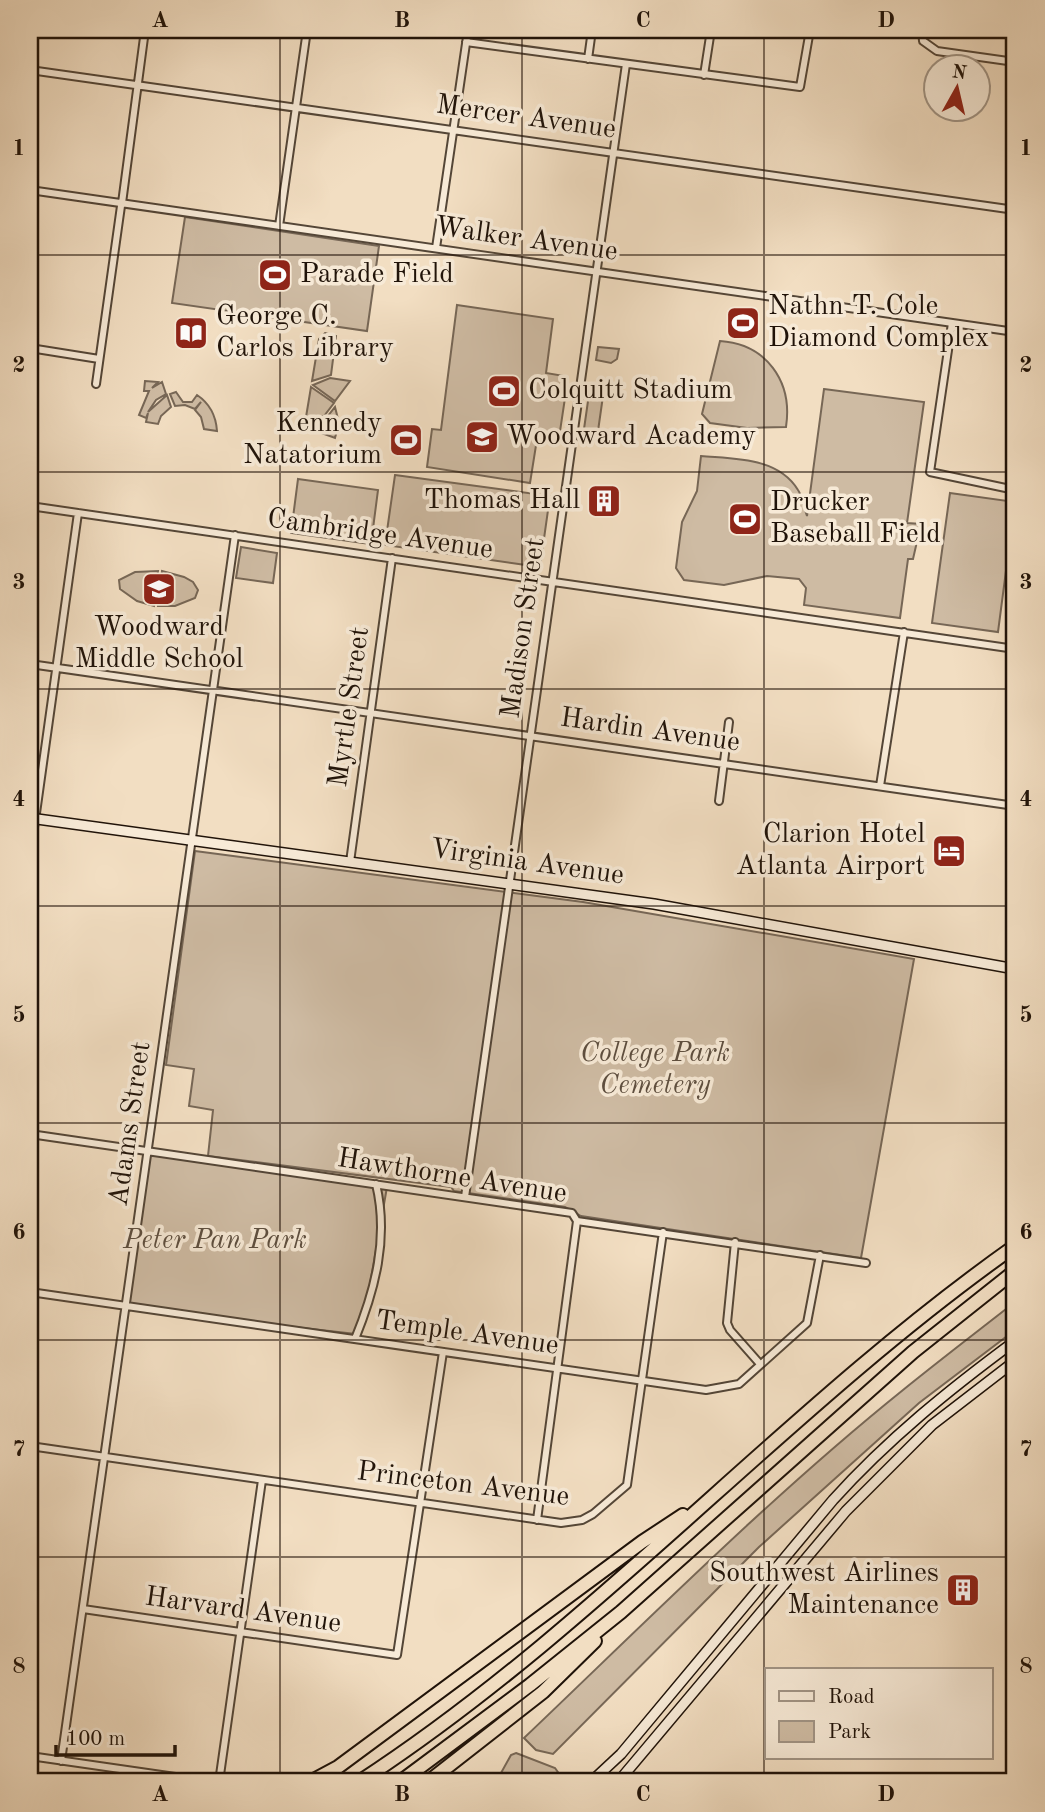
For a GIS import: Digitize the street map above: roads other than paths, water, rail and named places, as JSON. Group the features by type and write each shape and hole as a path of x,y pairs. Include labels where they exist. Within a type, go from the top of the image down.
{"highway":[{"path":"997,1259 1015,1239"},
{"path":"359,1782 526,1659 879,1353 1015,1246"},
{"path":"400,1782 530,1685 621,1612 913,1352 1012,1274"},
{"path":"310,1782 338,1767 642,1542 699,1507"},
{"path":"428,1782 543,1692 621,1612"}],"main road":[{"name":"Virginia Avenue","path":"32,819 678,908 1012,969"},
{"path":"591,1782 621,1754 833,1500 915,1418 1015,1341"},
{"path":"618,1782 846,1511 932,1425 1015,1361"}],"street":[{"path":"96,384 145,30"},
{"path":"279,226 307,30"},
{"path":"436,248 468,30"},
{"path":"588,59 592,30"},
{"path":"704,75 711,30"},
{"path":"466,42 800,88 810,30"},
{"path":"922,30 923,41 937,51 1015,62"},
{"name":"Madison Street","path":"465,1197 626,64"},
{"name":"Mercer Avenue","path":"30,70 1015,210"},
{"name":"Walker Avenue","path":"30,190 1015,332"},
{"path":"951,323 930,472 1015,490"},
{"path":"30,348 99,359"},
{"name":"Cambridge Avenue","path":"30,506 1015,649"},
{"path":"30,856 32,819 57,667 78,513"},
{"name":"Adams Street","path":"61,1761 235,536"},
{"name":"Myrtle Street","path":"349,862 392,558"},
{"path":"880,786 904,632"},
{"name":"Hardin Avenue","path":"30,664 1015,806"},
{"path":"719,801 729,722"},
{"path":"1012,969 1015,939"},
{"name":"Hawthorne Avenue","path":"30,1134 572,1213 577,1221 866,1263"},
{"path":"355,1339 370,1301 378,1267 382,1219 376,1184"},
{"path":"537,1520 577,1221"},
{"name":"Princeton Avenue","path":"30,1446 537,1520 561,1523 582,1520 627,1485 663,1233"},
{"path":"735,1242 727,1323 760,1364"},
{"name":"Temple Avenue","path":"30,1292 706,1390 739,1384 807,1323 820,1255"},
{"path":"420,1503 443,1352"},
{"path":"219,1782 262,1480"},
{"name":"Harvard Avenue","path":"83,1609 397,1655 420,1503"},
{"path":"30,1756 210,1782"}],"place":[{"name":"Parade Field","path":"275,275"},
{"name":"Nathn T. Cole Diamond Complex","path":"743,323"},
{"name":"George C. Carlos Library","path":"191,333"},
{"name":"Colquitt Stadium","path":"504,391"},
{"name":"Woodward Academy","path":"482,437"},
{"name":"Kennedy Natatorium","path":"406,440"},
{"name":"Thomas Hall","path":"604,501"},
{"name":"Drucker Baseball Field","path":"745,519"},
{"name":"Woodward Middle School","path":"159,589"},
{"name":"Clarion Hotel Atlanta Airport","path":"949,851"},
{"name":"Southwest Airlines Maintenance","path":"963,1590"}],"park label":[{"name":"College Park Cemetery","path":"655,1070"},
{"name":"Peter Pan Park","path":"215,1241"}]}
